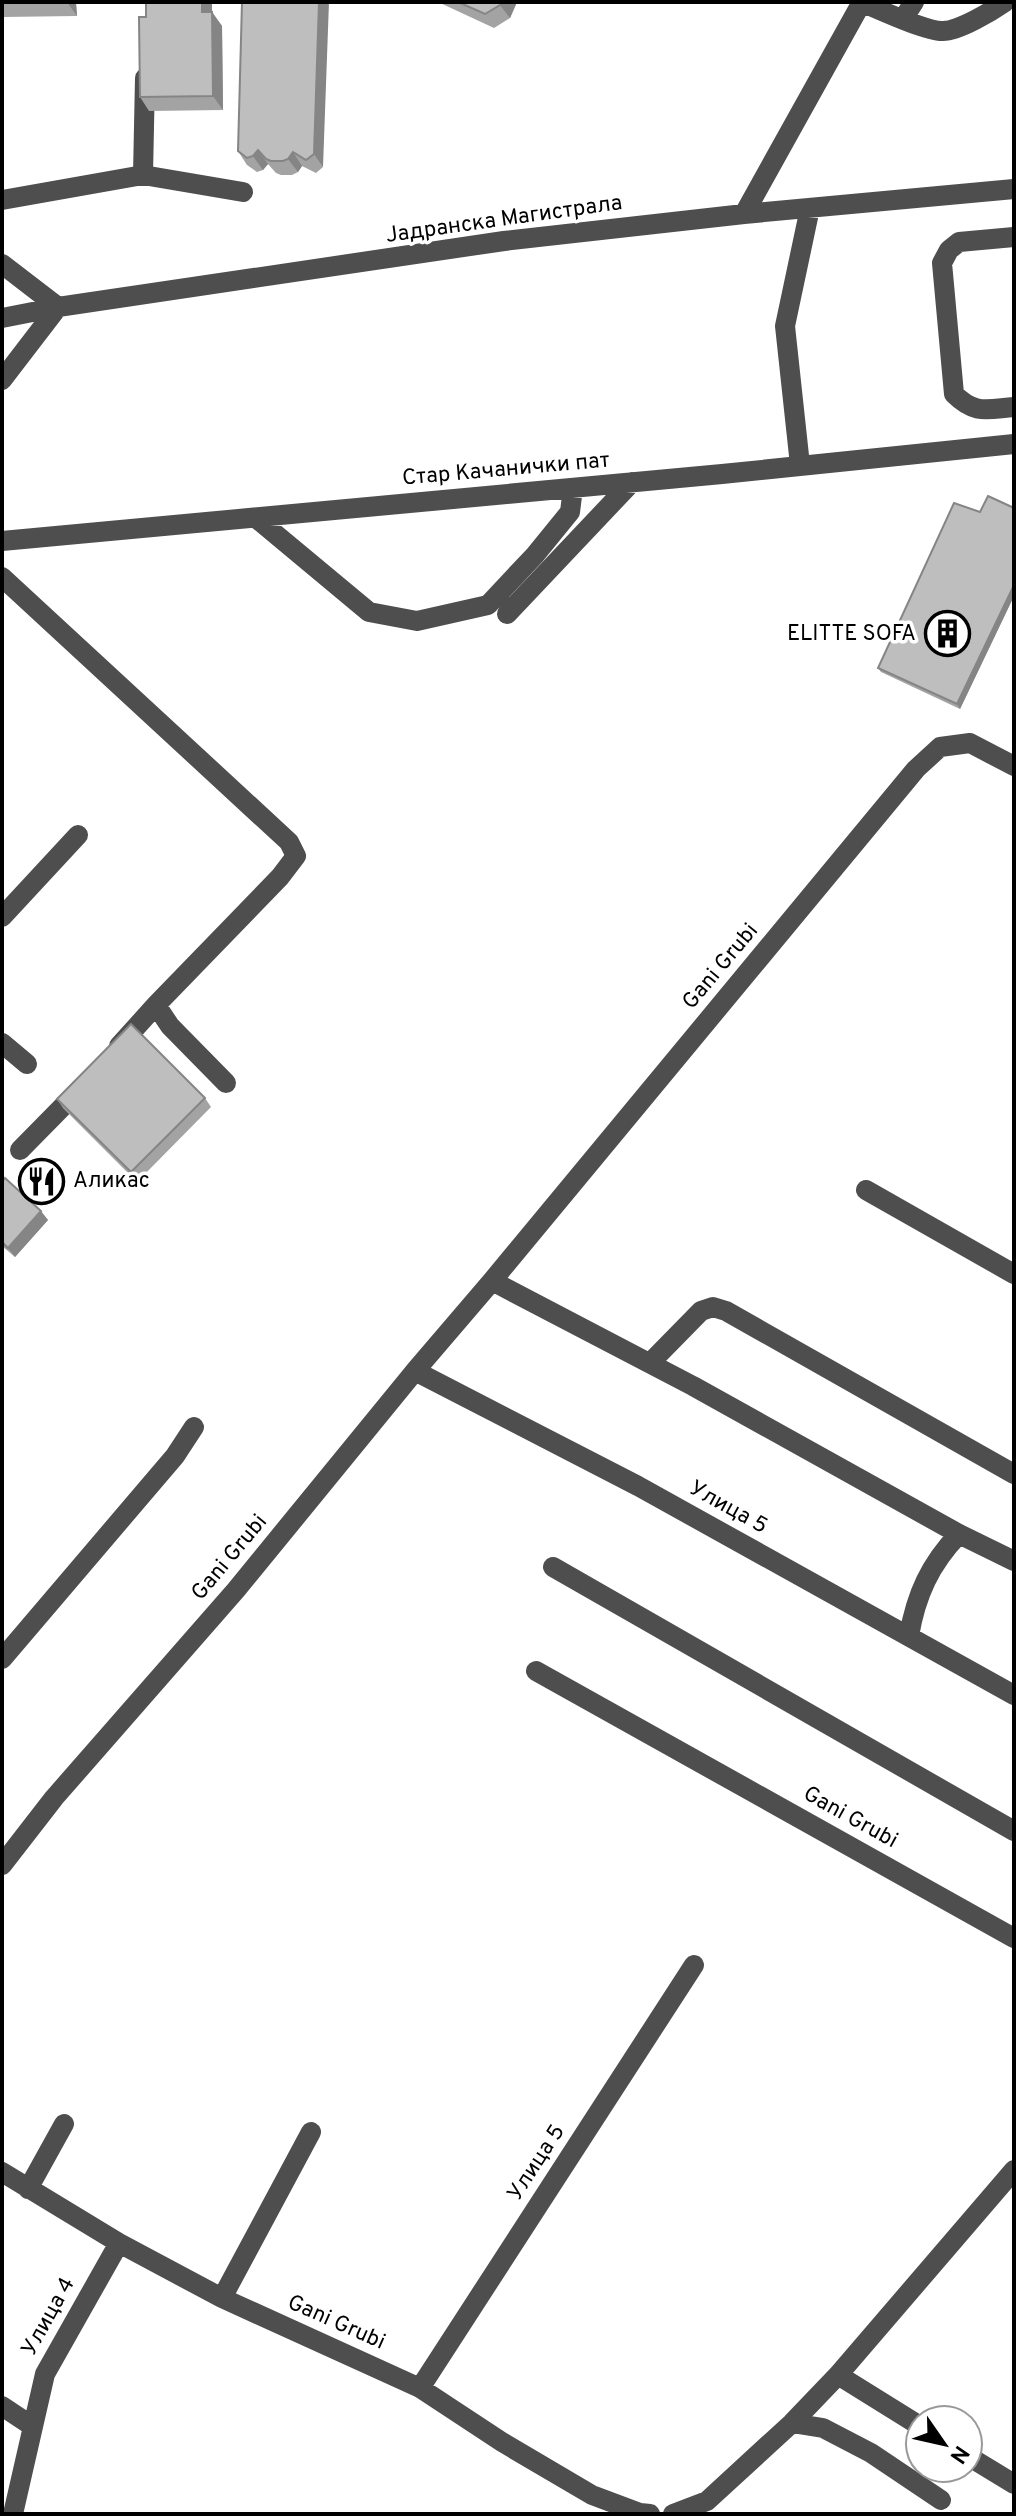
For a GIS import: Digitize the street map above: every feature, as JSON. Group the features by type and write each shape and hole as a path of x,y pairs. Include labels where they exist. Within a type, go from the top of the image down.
{"street":[{"path":"744,214 861,2 908,10 944,31 987,15 1005,2"},
{"path":"143,175 145,65"},
{"path":"2,200 143,175 243,192"},
{"name":"Јадранска Магистрала","path":"2,318 504,241 744,214 1014,189"},
{"path":"800,465 785,326 810,208"},
{"path":"1014,237 959,242 949,250 942,263 954,394 965,406 976,410 1014,407"},
{"path":"2,264 58,307 2,380"},
{"name":"Стар Качанички пат","path":"2,541 1014,444"},
{"path":"507,614 632,482"},
{"path":"256,518 369,612 417,621 488,605 570,512 573,488"},
{"path":"2,577 289,842 296,856 280,877 20,1150"},
{"name":"Gani Grubi","path":"2,1865 54,1798 236,1590 916,769 940,747 970,743 1014,766"},
{"path":"2,917 78,835"},
{"path":"156,1005 170,1026 226,1083"},
{"path":"2,1043 27,1064"},
{"path":"866,1190 1014,1274"},
{"path":"492,1281 650,1363 959,1534 1014,1561"},
{"path":"650,1363 701,1311 713,1307 726,1311 1014,1474"},
{"name":"Улица 5","path":"415,1371 638,1486 1014,1695"},
{"path":"2,1659 175,1456 194,1427"},
{"path":"909,1636 914,1610 925,1582 940,1553 959,1534"},
{"path":"553,1567 1014,1831"},
{"name":"Gani Grubi","path":"536,1671 1014,1938"},
{"name":"Улица 5","path":"420,2388 694,1965"},
{"path":"28,2189 64,2124"},
{"path":"222,2298 311,2132"},
{"path":"673,2514 707,2501 792,2423 838,2375 1014,2170"},
{"name":"Gani Grubi","path":"2,2172 119,2243 222,2298 420,2388 502,2442 592,2495 650,2514"},
{"name":"Улица 4","path":"10,2510 45,2374 119,2243"},
{"path":"838,2375 904,2416"},
{"path":"2,2406 32,2426"},
{"path":"792,2423 823,2428 871,2453 941,2500"},
{"path":"984,2466 1014,2484"}],"building":[{"path":"146,2 202,2 202,12 212,12 213,96 140,97 139,17 146,17"},
{"path":"242,2 319,2 314,154 306,160 293,152 288,159 271,161 258,150 247,158 238,151"},
{"path":"458,2 502,2 485,14"},
{"name":"ELITTE SOFA","path":"988,496 1014,508 1014,585 957,704 878,668 954,503 980,512"},
{"path":"131,1024 205,1098 131,1172 57,1099"},
{"path":"5,1178 41,1211 8,1248 2,1242 2,1182"}],"place":[{"name":"ELITTE SOFA","path":"947,634"},
{"name":"Аликас","path":"42,1181"}]}
